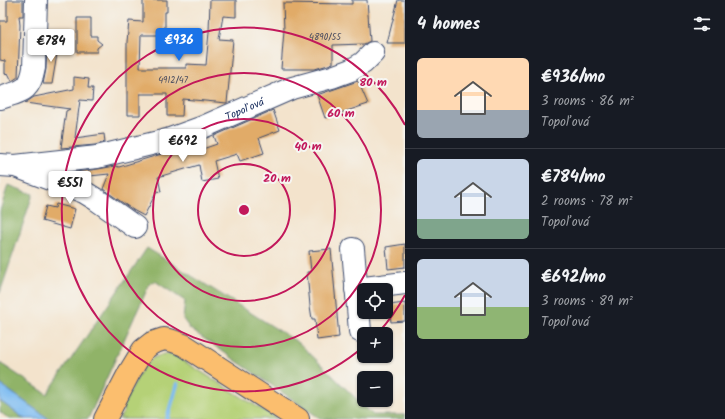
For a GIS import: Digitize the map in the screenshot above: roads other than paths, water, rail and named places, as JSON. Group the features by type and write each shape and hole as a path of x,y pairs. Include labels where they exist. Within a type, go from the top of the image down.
{"main road":[{"path":"109,411 143,350 152,343 164,339 184,345 298,419"}],"street":[{"path":"0,98 24,90 29,85 32,78 34,68 36,0"},
{"name":"Topoľová","path":"7,165 98,158 167,140 203,127 292,88 351,70 363,63 373,53"},
{"name":"Topoľová","path":"7,165 84,192 98,200 134,227"},
{"path":"353,249 360,327"},
{"path":"356,289 405,283"}],"water":[{"path":"0,384 49,419 25,419 0,401"}],"waterway":[{"path":"167,419 177,384"}]}
